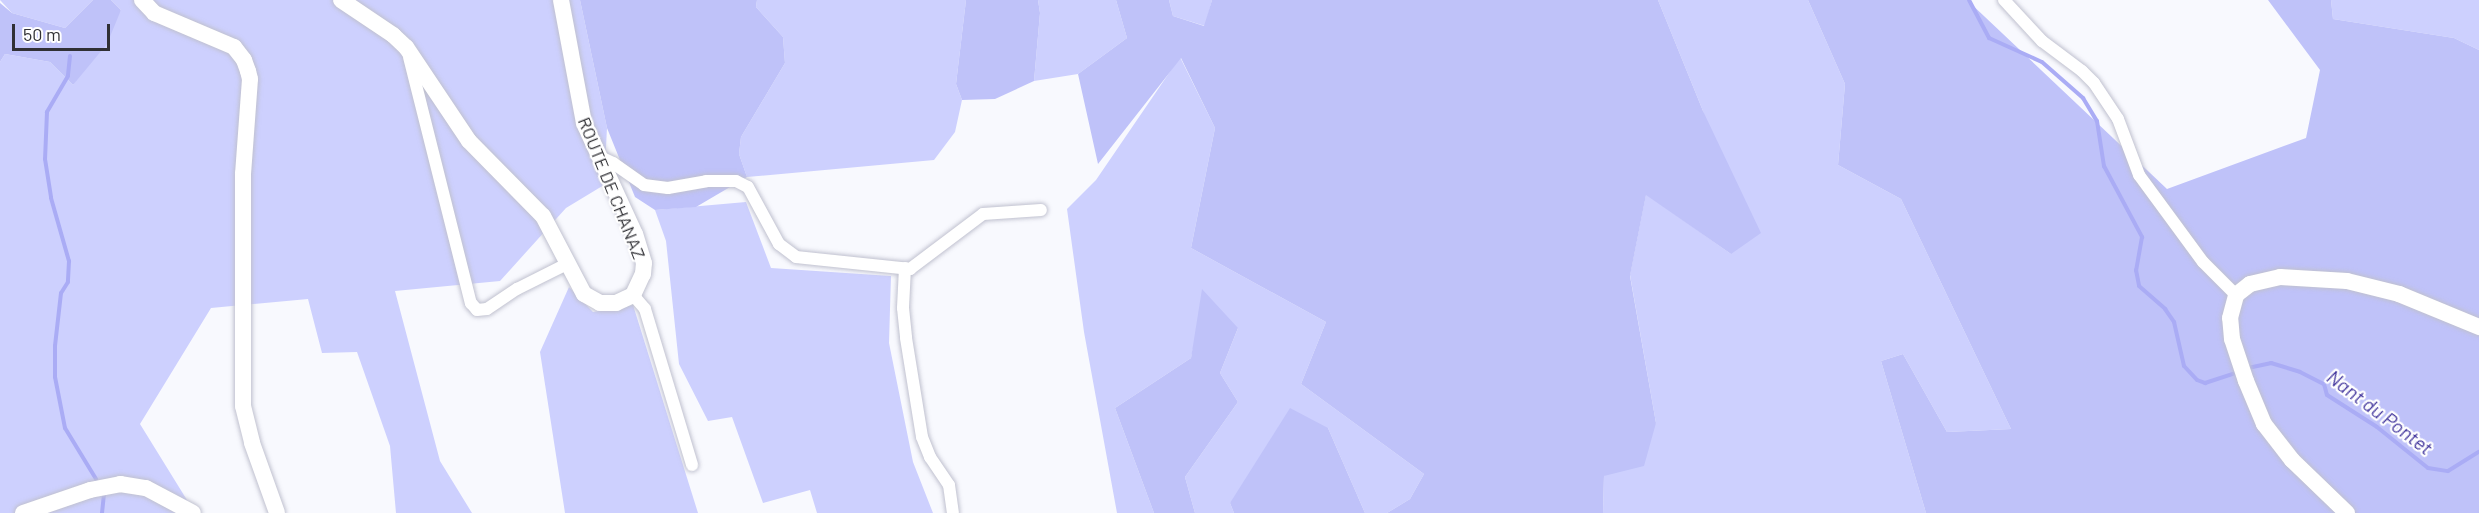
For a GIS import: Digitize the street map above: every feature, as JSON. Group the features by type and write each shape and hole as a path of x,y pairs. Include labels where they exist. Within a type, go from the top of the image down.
{"street":[{"path":"142,0 154,13 234,47 248,70 243,174 243,406 252,442 277,513"},
{"path":"341,0 406,47 469,141 543,216 584,294 600,303 616,303 633,295 645,309 692,465"},
{"name":"ROUTE DE CHANAZ","path":"561,0 584,123 640,246 644,263 643,274 633,295"},
{"path":"2004,0 2042,41 2076,65 2094,83 2118,119 2139,175 2202,262 2236,295"},
{"path":"406,47 471,303 477,310 487,309 517,289 567,264"},
{"path":"598,156 613,162 644,185 668,188 705,181 736,181 748,187 779,244 796,257 905,268 915,267 983,214 1041,210"},
{"path":"905,268 906,338 922,437 930,457 949,485 953,513"},
{"path":"2347,513 2274,438 2256,406 2237,359 2230,318 2236,295 2250,284 2280,277 2347,280 2399,294 2479,327"},
{"path":"23,513 90,490 120,484 146,488 193,513"}],"shaded area":[{"path":"0,0 93,0 65,28 12,13"},
{"path":"93,0 111,0 121,10 107,44 73,85 50,62 5,54 0,62 0,3 12,13 65,28"},
{"path":"111,0 580,0 607,128 604,185 566,208 500,281 395,291 440,461 472,513 396,513 390,446 357,352 322,353 308,299 211,308 140,424 195,513 0,513 0,62 5,54 50,62 73,85 121,10"},
{"path":"580,0 757,0 756,7 783,37 785,63 741,137 739,154 747,177 696,207 655,210 635,197 607,128"},
{"path":"757,0 966,0 956,84 962,100 955,132 934,160 747,177 739,154 741,137 785,63 783,37 756,7"},
{"path":"966,0 1038,0 1040,13 1034,81 995,99 962,100 956,84"},
{"path":"1038,0 1116,0 1127,38 1078,74 1034,81 1040,13"},
{"path":"1116,0 1169,0 1173,16 1204,26 1212,0 1658,0 1703,111 1761,233 1731,254 1646,195 1630,276 1656,423 1644,466 1604,476 1603,513 1387,513 1410,499 1424,474 1301,384 1326,322 1191,248 1215,128 1181,58 1098,164 1078,74 1127,38"},
{"path":"1169,0 1212,0 1205,26 1173,16"},
{"path":"1658,0 1808,0 1845,84 1838,165 1901,199 2011,429 1947,432 1903,354 1881,361 1926,513 1603,513 1604,476 1656,423 1630,275 1646,194 1731,254 1703,111"},
{"path":"1808,0 1967,0 2167,189 2306,138 2320,70 2268,0 2331,0 2333,19 2454,38 2479,50 2479,513 1926,513 1881,361 1903,354 1947,432 2011,429 1901,199 1838,165 1845,84"},
{"path":"2331,0 2479,0 2479,50 2454,38 2333,19"},
{"path":"1180,57 1215,128 1191,248 1326,322 1301,384 1424,474 1410,499 1387,513 1365,513 1328,428 1230,503 1234,513 1195,513 1185,477 1238,402 1220,373 1238,328 1197,330 1191,358 1115,408 1154,513 1117,513 1084,332 1067,209 1096,180"},
{"path":"746,202 771,268 891,276 889,343 913,462 933,513 817,513 810,490 763,503 732,417 708,421 679,364 666,241 655,210"},
{"path":"569,287 593,312 633,305 698,513 565,513 540,352"},
{"path":"1202,289 1238,328 1220,373 1238,402 1185,477 1195,513 1154,513 1115,408 1191,358"},
{"path":"1290,408 1328,428 1365,513 1234,513 1230,503"}],"waterway":[{"name":"Nant du Pontet","path":"1969,0 1989,38 2042,62 2083,98 2097,121 2104,166 2142,237 2136,270 2139,286 2165,309 2174,322 2184,366 2197,380 2205,383 2238,372"},
{"path":"70,56 68,76 47,112 45,159 51,198 69,261 68,282 61,293 55,346 55,377 65,428 96,479"},
{"name":"Nant du Pontet","path":"2248,368 2271,363 2300,372 2324,384 2327,395 2377,427 2428,468 2448,471 2479,452"},
{"path":"102,513 104,495"}]}
